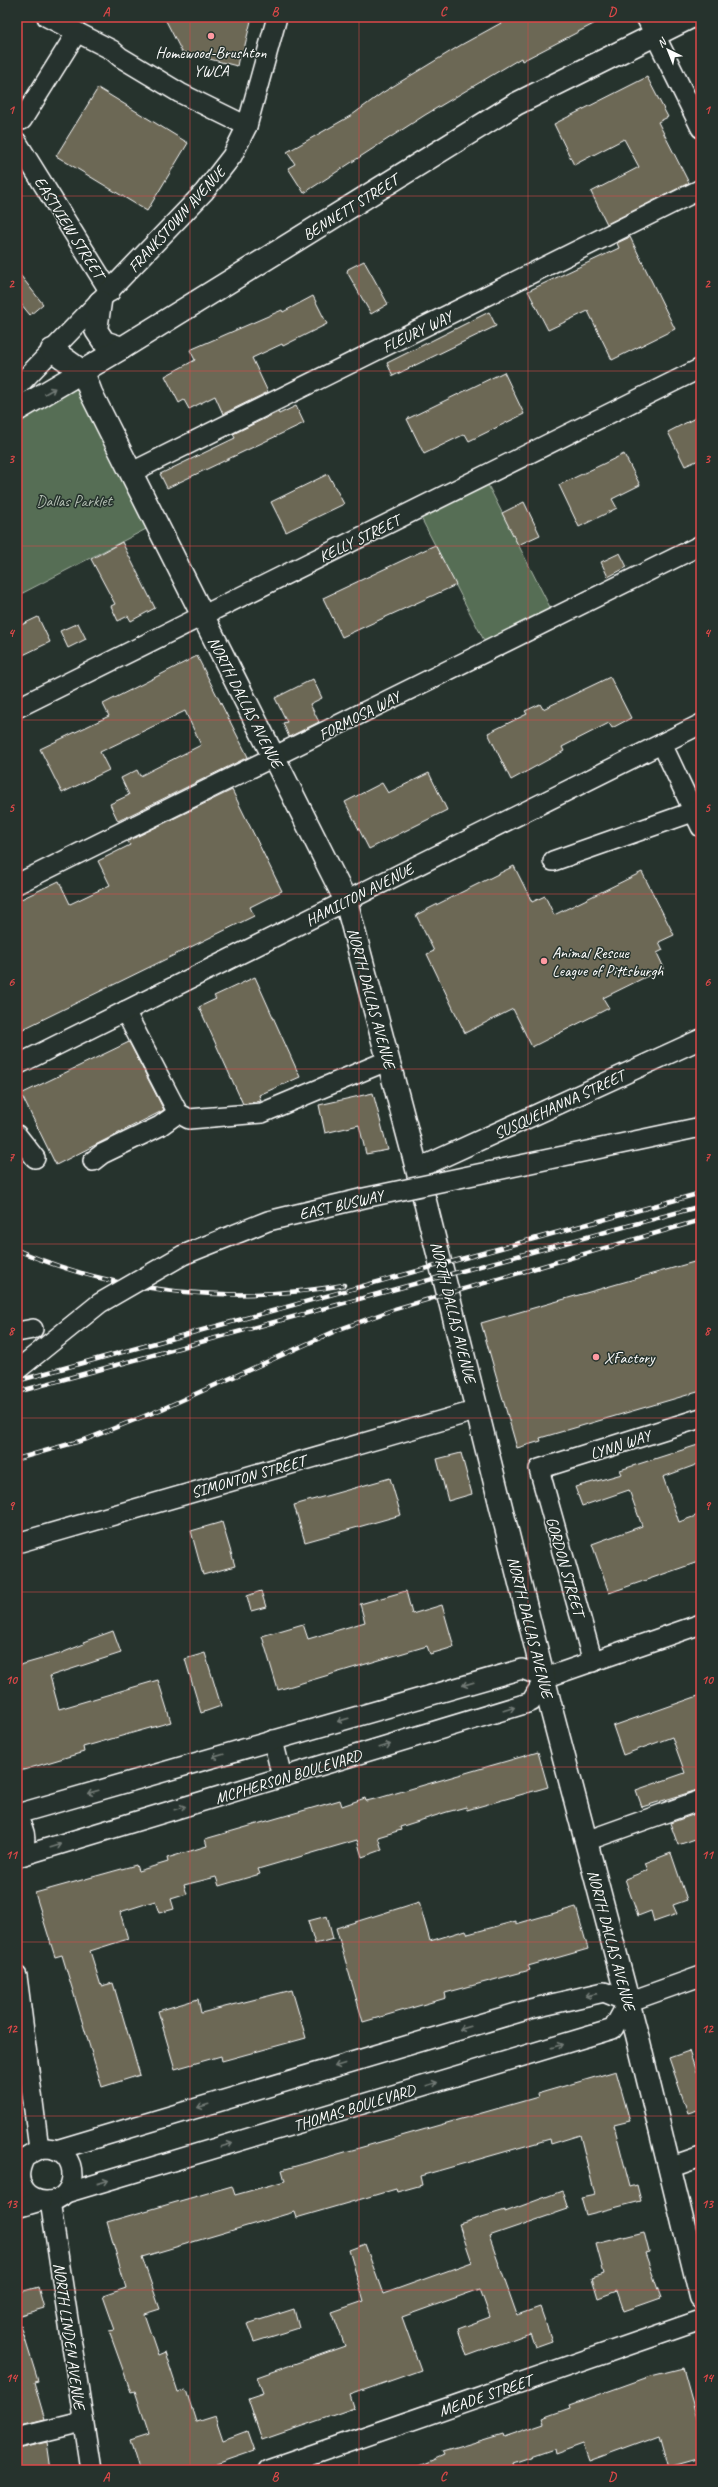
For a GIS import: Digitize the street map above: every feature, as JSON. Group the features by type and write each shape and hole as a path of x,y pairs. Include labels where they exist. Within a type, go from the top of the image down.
{"main road":[{"name":"BENNETT STREET","path":"17,410 83,372 516,104 650,26 690,17"},
{"path":"105,297 96,330 104,342 122,348"},
{"path":"52,350 83,372"},
{"name":"NORTH DALLAS AVENUE","path":"83,372 91,393 132,472 202,616 346,901 417,1169 544,1678 628,2002 701,2297"}],"street":[{"path":"47,17 112,50 120,58 180,93 248,126"},
{"name":"FRANKSTOWN AVENUE","path":"19,380 52,350 105,297 204,192 232,156 248,126 277,17"},
{"path":"650,26 701,128"},
{"path":"17,121 22,120 76,32"},
{"name":"EASTVIEW STREET","path":"17,142 105,297"},
{"name":"FLEURY WAY","path":"132,472 701,189"},
{"name":"KELLY STREET","path":"17,708 701,368"},
{"name":"FORMOSA WAY","path":"17,884 275,758 701,545"},
{"name":"HAMILTON AVENUE","path":"17,1065 701,724"},
{"path":"552,861 699,816 662,744"},
{"path":"126,1011 178,1113 189,1119 262,1113 389,1060"},
{"name":"SUSQUEHANNA STREET","path":"417,1169 701,1039"},
{"path":"93,1161 102,1154 160,1126 178,1113"},
{"name":"EAST BUSWAY","path":"17,1370 100,1303 183,1255 268,1222 364,1198 701,1127"},
{"path":"17,1135 35,1158"},
{"name":"SIMONTON STREET","path":"17,1543 478,1410"},
{"name":"LYNN WAY","path":"539,1469 701,1418"},
{"name":"GORDON STREET","path":"539,1469 593,1662"},
{"path":"17,1814 522,1669 544,1678 701,1624"},
{"name":"MCPHERSON BOULEVARD","path":"18,1857 531,1702 544,1678"},
{"path":"273,1740 282,1778"},
{"path":"586,1841 701,1800"},
{"path":"17,1819 25,1833 25,1841 18,1857"},
{"name":"NORTH LINDEN AVENUE","path":"17,1976 40,2155"},
{"path":"40,2155 530,2009 604,1992 628,2002 701,1976"},
{"name":"THOMAS BOULEVARD","path":"17,2208 52,2196 613,2029 628,2002"},
{"name":"NORTH LINDEN AVENUE","path":"40,2155 20,2167 20,2180 26,2192 52,2196"},
{"name":"NORTH LINDEN AVENUE","path":"40,2155 72,2169 52,2196 82,2422 91,2470"},
{"path":"669,2168 701,2157"},
{"name":"MEADE STREET","path":"268,2470 701,2320"},
{"path":"17,2438 82,2422"}],"green space":[{"name":"Dallas Parklet","path":"80,385 150,527 17,596 17,421"},
{"path":"486,481 555,617 489,650 419,514"}],"building":[{"name":"Homewood-Brushton YWCA","path":"164,17 241,17 251,21 242,57 239,56 237,66 182,52"},
{"path":"512,17 607,17 522,61 521,58 425,115 304,193 288,168 295,164 287,152 352,115 382,93 461,45"},
{"path":"647,77 668,117 658,122 689,183 607,224 591,192 639,167 624,139 574,165 554,124"},
{"path":"98,88 188,143 147,211 56,156"},
{"path":"630,237 675,329 612,360 588,311 548,330 528,291 619,248 617,243"},
{"path":"364,261 388,304 371,314 347,272 348,269"},
{"path":"17,271 43,304 30,315 17,299"},
{"path":"313,296 327,324 283,346 282,344 252,358 268,392 223,414 215,396 189,409 184,400 179,403 165,376 195,360 190,350 282,310 283,312"},
{"path":"489,312 496,326 393,376 387,363"},
{"path":"504,372 524,414 469,441 465,434 424,454 407,419"},
{"path":"296,406 304,423 167,488 160,474 235,438 233,434 278,412 279,414"},
{"path":"701,415 701,459 685,466 668,432"},
{"path":"624,454 640,485 612,499 617,508 579,527 559,485"},
{"path":"328,474 344,504 286,532 271,502"},
{"path":"524,502 540,535 518,545 502,513"},
{"path":"122,542 155,608 131,621 128,616 118,621 111,606 115,604 91,559"},
{"path":"435,545 456,585 342,637 323,598"},
{"path":"620,553 627,567 608,577 601,562"},
{"path":"38,617 50,642 17,658 17,627"},
{"path":"78,623 86,639 68,648 60,631"},
{"path":"197,656 248,757 118,821 110,804 129,795 121,778 137,770 140,776 201,745 185,711 100,752 109,770 62,793 40,749 109,716 103,704"},
{"path":"610,677 631,718 612,728 609,723 562,747 564,751 511,780 488,733 527,714 525,711 540,704 543,709"},
{"path":"313,679 322,698 310,704 319,722 289,737 283,723 287,722 275,698"},
{"path":"429,773 447,810 369,849 345,802 382,783 388,793"},
{"path":"232,790 282,891 250,907 254,916 17,1032 17,901 59,881 70,904 110,885 98,861 130,845 128,841"},
{"name":"Animal Rescue League of Pittsburgh","path":"514,866 532,902 545,896 554,915 642,872 674,935 659,942 663,950 657,953 664,968 603,998 609,1008 532,1047 513,1009 465,1033 427,954 434,951 416,915"},
{"path":"255,977 300,1077 259,1095 261,1101 243,1104 199,1007 216,999 214,996"},
{"path":"129,1042 164,1110 56,1165 21,1094"},
{"path":"373,1093 388,1150 366,1154 359,1125 325,1133 319,1105"},
{"name":"XFactory","path":"701,1260 701,1391 540,1438 541,1441 517,1448 481,1323"},
{"path":"701,1444 701,1463 663,1477 679,1522 701,1514 701,1561 609,1593 592,1544 642,1526 629,1490 582,1506 575,1487 622,1474 620,1470"},
{"path":"461,1453 472,1494 448,1501 437,1459"},
{"path":"390,1478 401,1515 305,1542 294,1505"},
{"path":"222,1522 235,1566 203,1575 191,1531"},
{"path":"261,1591 266,1607 251,1611 247,1596"},
{"path":"406,1591 412,1614 442,1605 454,1647 430,1654 427,1646 278,1690 262,1636 303,1624 308,1639 365,1622 360,1604"},
{"path":"113,1631 121,1653 50,1676 59,1709 158,1680 171,1722 83,1747 84,1752 20,1771 17,1761 17,1666 59,1654 84,1644 83,1642"},
{"path":"205,1653 221,1706 201,1713 185,1659"},
{"path":"701,1695 701,1789 642,1807 636,1790 685,1773 672,1737 623,1755 613,1726"},
{"path":"538,1752 548,1787 467,1810 466,1807 447,1812 400,1827 401,1830 378,1837 382,1850 362,1857 357,1840 258,1869 260,1874 219,1886 216,1877 184,1885 187,1894 171,1899 174,1909 159,1913 155,1901 120,1912 128,1939 90,1951 101,1986 113,1983 140,2075 102,2087 62,1955 55,1957 35,1893 136,1865 138,1871 168,1862 167,1858 207,1846 205,1839 340,1800 342,1806 365,1798 366,1801 379,1798"},
{"path":"701,1812 701,1837 678,1845 670,1823"},
{"path":"671,1853 687,1900 673,1905 677,1914 654,1922 651,1911 638,1916 625,1879 648,1870 645,1863"},
{"path":"419,1902 430,1941 466,1930 468,1934 516,1921 516,1924 576,1907 588,1949 528,1966 530,1970 445,1993 446,1998 363,2022 336,1928"},
{"path":"327,1916 333,1939 315,1944 308,1921"},
{"path":"292,1990 306,2038 222,2061 221,2056 175,2069 158,2011 198,1999 201,2013"},
{"path":"689,2051 696,2072 701,2070 701,2109 688,2113 669,2058"},
{"path":"616,2071 630,2121 614,2125 630,2187 637,2185 641,2201 586,2215 581,2198 595,2195 580,2135 551,2144 550,2139 420,2176 422,2185 397,2192 396,2189 296,2218 294,2212 142,2257 160,2309 144,2314 158,2355 165,2352 178,2392 186,2390 196,2422 215,2416 223,2440 247,2431 254,2451 199,2470 139,2470 130,2440 149,2434 135,2391 131,2392 109,2331 115,2330 103,2296 126,2288 107,2222 232,2186 235,2195 285,2181 282,2170 538,2097 537,2094"},
{"path":"562,2191 568,2209 489,2236 517,2315 540,2307 552,2341 535,2347 530,2333 467,2356 458,2329 490,2317 480,2289 402,2317 421,2370 350,2395 354,2408 262,2440 248,2398 263,2393 257,2377 345,2346 332,2312 364,2301 349,2250 365,2244 383,2294 472,2262 459,2224 505,2210 505,2212"},
{"path":"644,2232 649,2252 645,2253 661,2298 624,2311 617,2291 598,2298 592,2278 604,2274 596,2244"},
{"path":"38,2287 44,2308 17,2316 17,2293"},
{"path":"294,2309 299,2328 254,2342 247,2324"},
{"path":"21,2326 38,2381 34,2382 45,2420 17,2427 17,2327"},
{"path":"683,2368 701,2433 701,2458 669,2467 660,2435 589,2461 583,2444 555,2454 554,2449 513,2463 515,2470 412,2470 444,2456 442,2452 503,2434 504,2437 545,2423 543,2418 571,2408 570,2405 651,2376"},
{"path":"47,2442 51,2470 17,2470 17,2449"}],"railway":[{"path":"17,1381 701,1193"},
{"path":"17,1392 701,1206"},
{"path":"17,1459 87,1439 162,1409 340,1329 395,1309 701,1220"},
{"path":"17,1250 56,1265 96,1277 137,1286 178,1292 261,1294 303,1291 344,1285"}],"place":[{"name":"Homewood-Brushton YWCA","path":"211,36"},
{"name":"Animal Rescue League of Pittsburgh","path":"544,961"},
{"name":"XFactory","path":"596,1357"}]}
